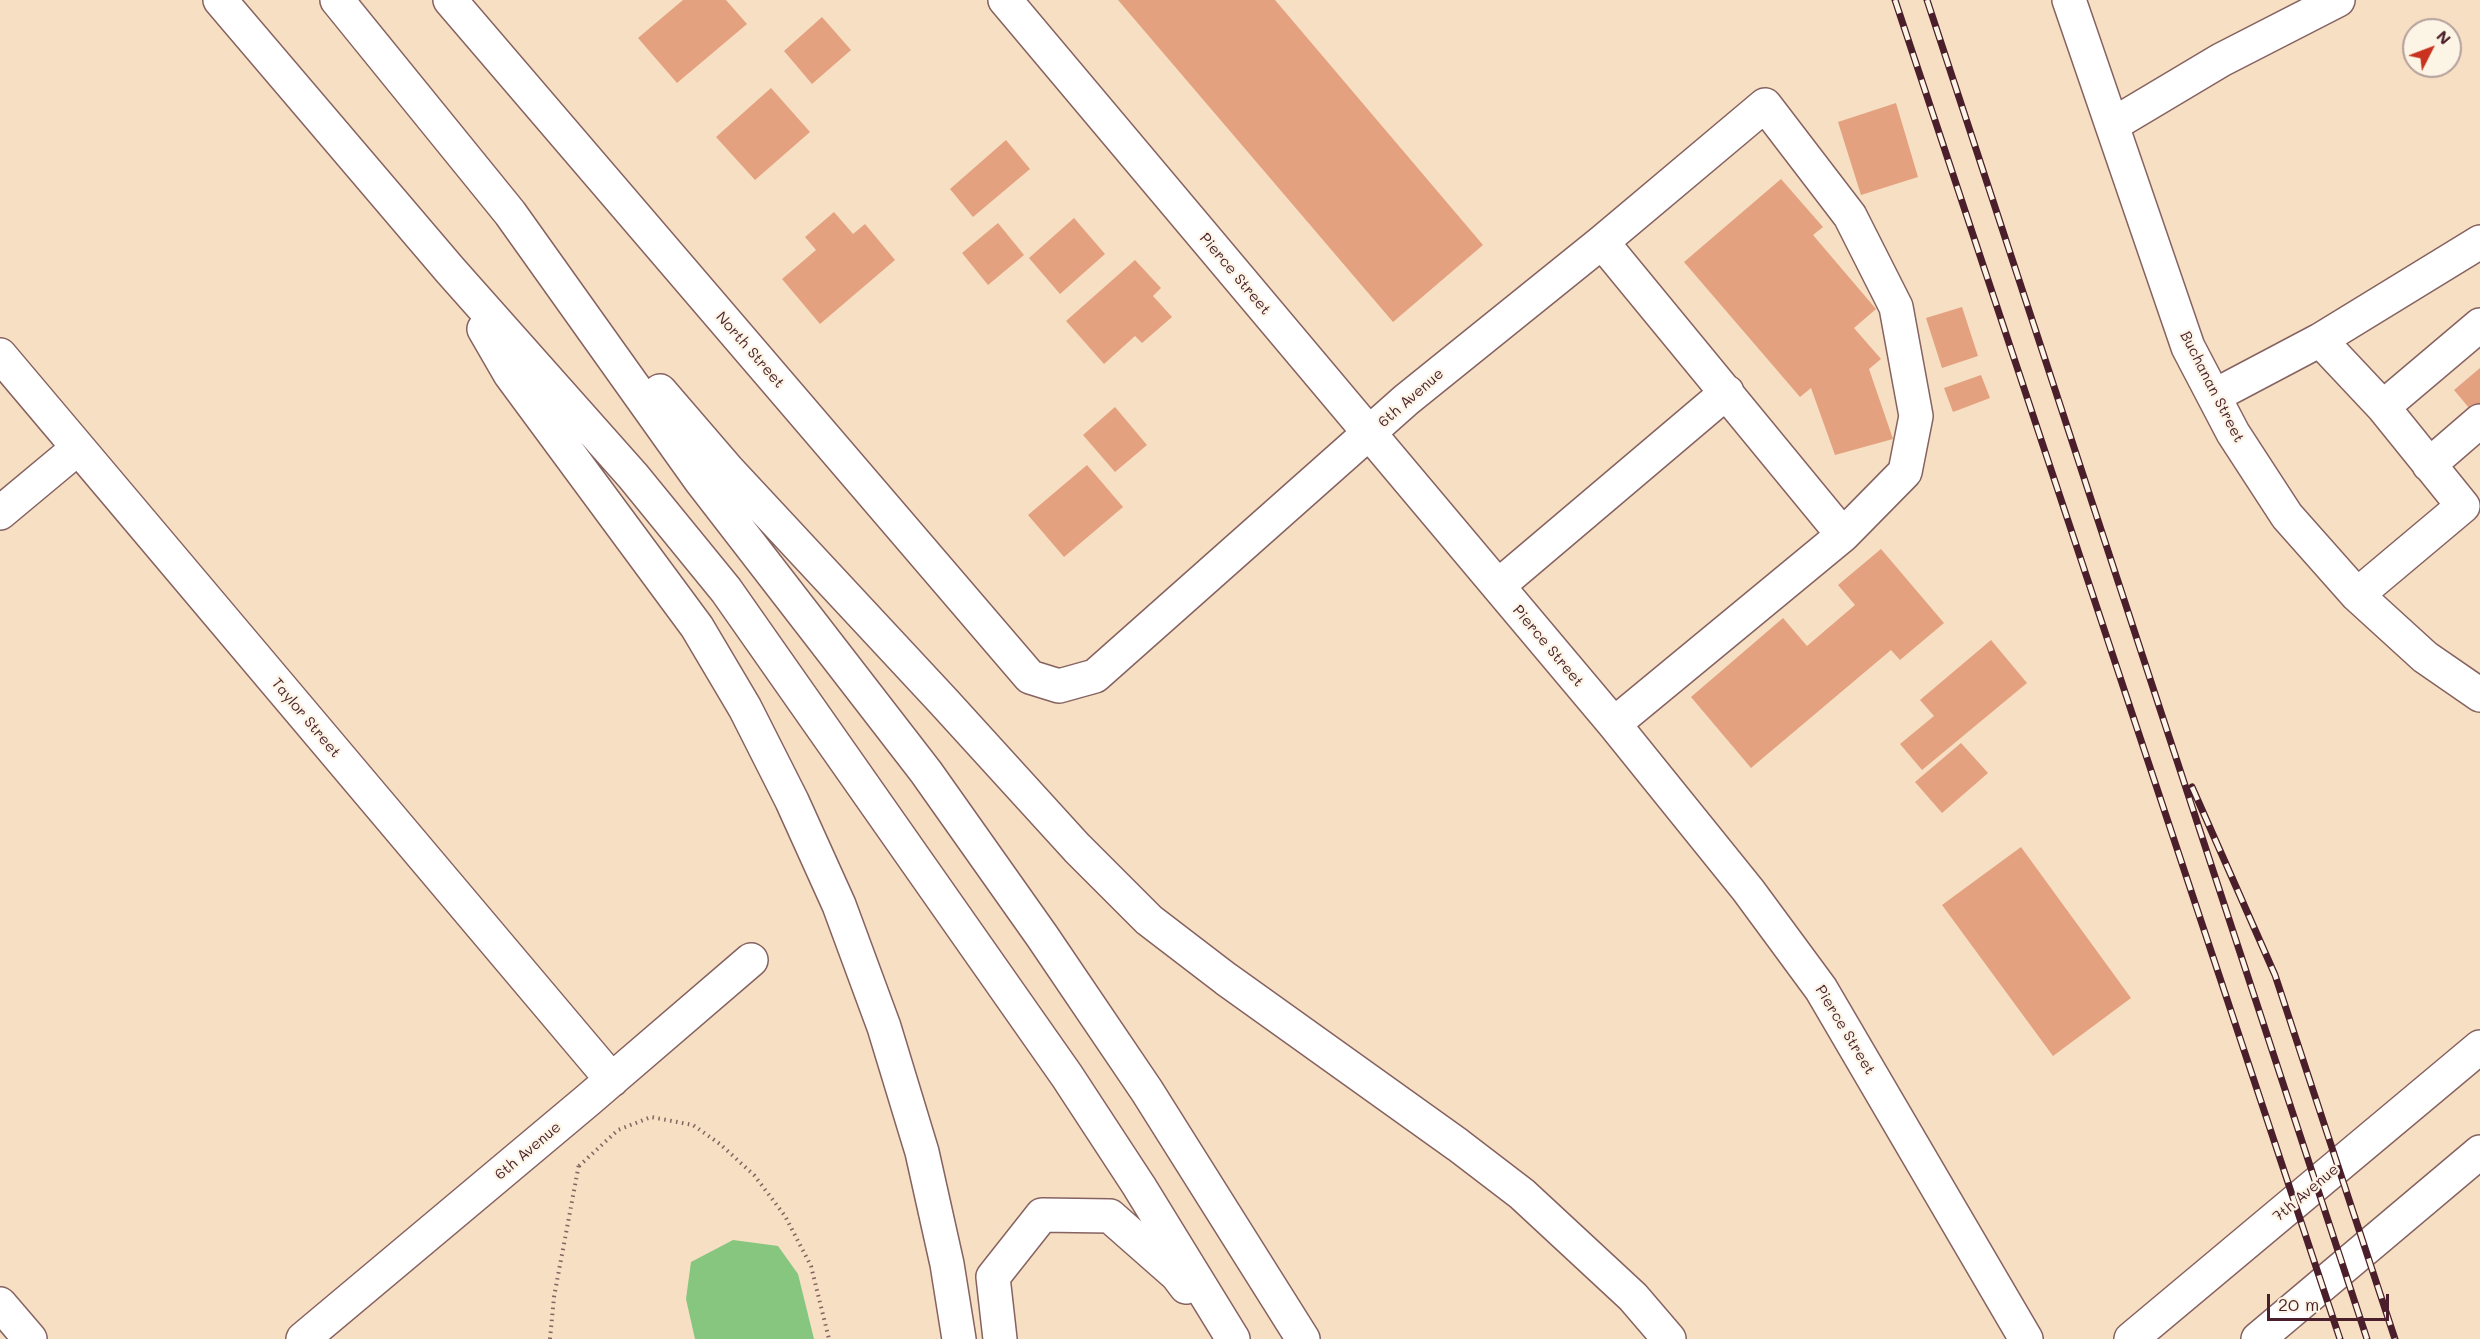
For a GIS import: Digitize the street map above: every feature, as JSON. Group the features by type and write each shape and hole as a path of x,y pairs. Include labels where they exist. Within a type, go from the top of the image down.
{"main road":[{"path":"220,0 450,270 633,476 726,590 1067,1076 1139,1186 1233,1339"},
{"path":"337,0 510,213 728,470 1077,848 1149,920 1226,979 1458,1145 1522,1194 1633,1297 1669,1339"},
{"name":"North Street","path":"450,0 1030,677 1059,686"},
{"name":"Pierce Street","path":"1005,0 1614,724 1748,890 1821,989 2026,1339"},
{"name":"Buchanan Street","path":"2069,0 2188,347 2233,433 2287,516 2356,595 2425,657 2480,695"},
{"path":"2112,125 2221,60 2338,0"},
{"name":"6th Avenue","path":"1059,686 1095,676 1406,400 1602,242 1765,105 1850,216 1896,307 1916,416 1905,472 1843,535"},
{"path":"510,213 701,481 926,772 1042,936 1147,1091 1303,1339"},
{"path":"1602,242 1843,535 1614,724"},
{"path":"2214,396 2320,340 2476,246"},
{"path":"450,270 510,374 697,627 746,708 792,801 839,904 884,1027 922,1152 947,1264 959,1339"},
{"path":"2383,407 2480,325"},
{"path":"2320,340 2383,407 2428,465 2474,508 2356,595"},
{"name":"Taylor Street","path":"1,358 612,1080"},
{"path":"1498,586 1727,392"},
{"path":"2428,465 2480,422"},
{"path":"0,513 78,448"},
{"name":"6th Avenue","path":"303,1339 612,1080 751,960"},
{"name":"7th Avenue","path":"2131,1339 2480,1047"},
{"path":"2258,1339 2480,1152"},
{"path":"1000,1339 993,1277 1042,1215 1110,1216 1177,1275 1223,1339"},
{"path":"0,1304 30,1339"}],"path":[{"path":"550,1339 554,1298 579,1166 618,1130 651,1117 693,1125 720,1144 754,1175 785,1216 811,1266 829,1339"}],"green space":[{"path":"733,1240 778,1246 798,1274 814,1339 695,1339 686,1299 691,1262"}],"building":[{"path":"683,0 726,0 747,24 677,83 638,38"},
{"path":"1118,0 1275,0 1483,245 1393,322"},
{"path":"822,17 851,50 812,84 784,51"},
{"path":"771,88 810,132 755,180 716,137"},
{"path":"1896,103 1918,177 1861,195 1838,122"},
{"path":"1006,140 1030,169 973,217 950,189"},
{"path":"1781,179 1823,227 1813,235 1876,309 1854,328 1881,359 1869,369 1893,439 1835,455 1811,388 1800,397 1684,262"},
{"path":"834,212 853,234 865,224 895,260 820,324 782,279 816,250 805,237"},
{"path":"1074,218 1105,254 1060,294 1029,258"},
{"path":"998,223 1024,255 988,285 962,253"},
{"path":"1135,260 1161,288 1153,296 1172,317 1142,343 1135,336 1104,364 1066,321"},
{"path":"1962,307 1978,356 1942,368 1926,318"},
{"path":"2480,368 2480,421 2454,390"},
{"path":"1981,375 1990,398 1953,412 1944,388"},
{"path":"1115,407 1147,445 1115,472 1083,435"},
{"path":"1087,465 1123,507 1064,557 1028,515"},
{"path":"1881,549 1944,623 1900,660 1891,650 1751,768 1691,697 1783,618 1807,646 1855,605 1838,585"},
{"path":"1991,640 2027,683 1922,770 1900,744 1934,716 1920,700"},
{"path":"1961,743 1988,773 1942,813 1915,782"},
{"path":"2021,847 2131,998 2053,1056 1942,905"}],"railway":[{"path":"1895,0 2340,1339"},
{"path":"1927,0 2367,1339"},
{"path":"2192,787 2275,975 2395,1339"}]}
